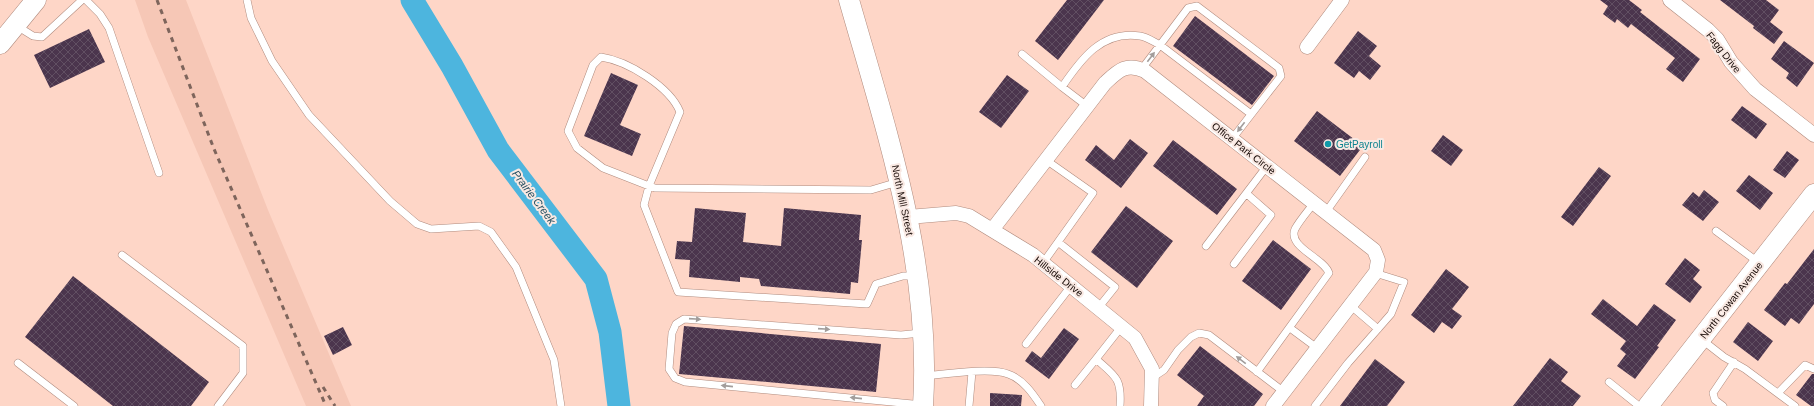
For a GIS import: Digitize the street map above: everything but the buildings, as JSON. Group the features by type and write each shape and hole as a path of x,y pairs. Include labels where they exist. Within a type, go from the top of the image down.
{"main road":[{"path":"0,44 36,0"},
{"name":"North Mill Street","path":"849,0 900,182 908,217 918,275 922,333 923,405"},
{"name":"North Cowan Avenue","path":"1648,406 1814,194"}],"street":[{"path":"1307,47 1342,0"},
{"name":"Fagg Drive","path":"1670,0 1717,39 1731,62 1755,89 1814,135"},
{"path":"992,230 1105,83 1120,69 1135,67 1142,70"},
{"name":"Office Park Circle","path":"1142,70 1374,250 1378,260 1375,273"},
{"name":"Hillside Drive","path":"908,217 956,214 970,216 1043,263 1135,338 1152,369 1151,406"},
{"path":"1273,406 1375,273"}],"lane":[{"path":"16,25 33,36 42,37 82,0"},
{"path":"86,0 97,11 109,28 159,173"},
{"path":"248,0 252,18 272,61 308,115 390,201 416,224 431,229 479,226 491,232 516,267 554,360 561,406"},
{"path":"1142,70 1188,8 1197,6 1273,63 1279,68 1280,76 1232,139"},
{"path":"1062,87 1078,65 1095,46 1118,36 1141,36 1160,45 1251,114"},
{"path":"1022,54 1087,106"},
{"path":"900,182 871,190 655,188 649,186 603,168 577,148 568,131 593,65 601,57 615,59 653,82 676,101 680,112 649,186 644,205 678,292 867,304 876,284 903,276 918,275"},
{"path":"1326,212 1365,157"},
{"path":"1043,263 1092,193 1046,160"},
{"path":"1206,246 1267,166"},
{"path":"1234,264 1271,215 1247,194"},
{"path":"1257,372 1329,273 1323,264 1297,243 1294,237 1295,230 1314,203"},
{"path":"1716,231 1760,264"},
{"path":"1058,242 1115,287 1099,308"},
{"path":"122,255 244,346 243,374 218,406"},
{"path":"1316,406 1348,363 1391,314 1404,282 1375,273"},
{"path":"1026,344 1071,286"},
{"path":"1350,305 1378,329"},
{"path":"922,333 901,335 684,319 676,324 672,333 669,369 675,378 686,382 923,405"},
{"path":"1075,385 1122,326"},
{"path":"1290,328 1317,348"},
{"path":"1152,378 1164,370 1178,350 1191,337 1200,333 1209,335 1284,392"},
{"path":"1701,339 1795,406"},
{"path":"1096,359 1118,379 1121,390 1120,406"},
{"path":"1723,406 1715,400 1713,393 1734,362"},
{"path":"18,363 74,406"},
{"path":"1778,393 1805,365 1814,369"},
{"path":"923,376 989,371 1009,374 1030,390 1041,406"},
{"path":"969,406 972,372"},
{"path":"1609,382 1639,406"}],"shaded area":[{"path":"135,0 186,0 268,210 351,406 306,406 148,37"}],"waterway":[{"name":"Prairie Creek","path":"412,0 452,66 498,150 596,279 610,332 619,406"}],"railway":[{"path":"157,0 214,149 326,406"},
{"path":"323,387 335,406"}],"place":[{"name":"GetPayroll","path":"1328,144"}]}
